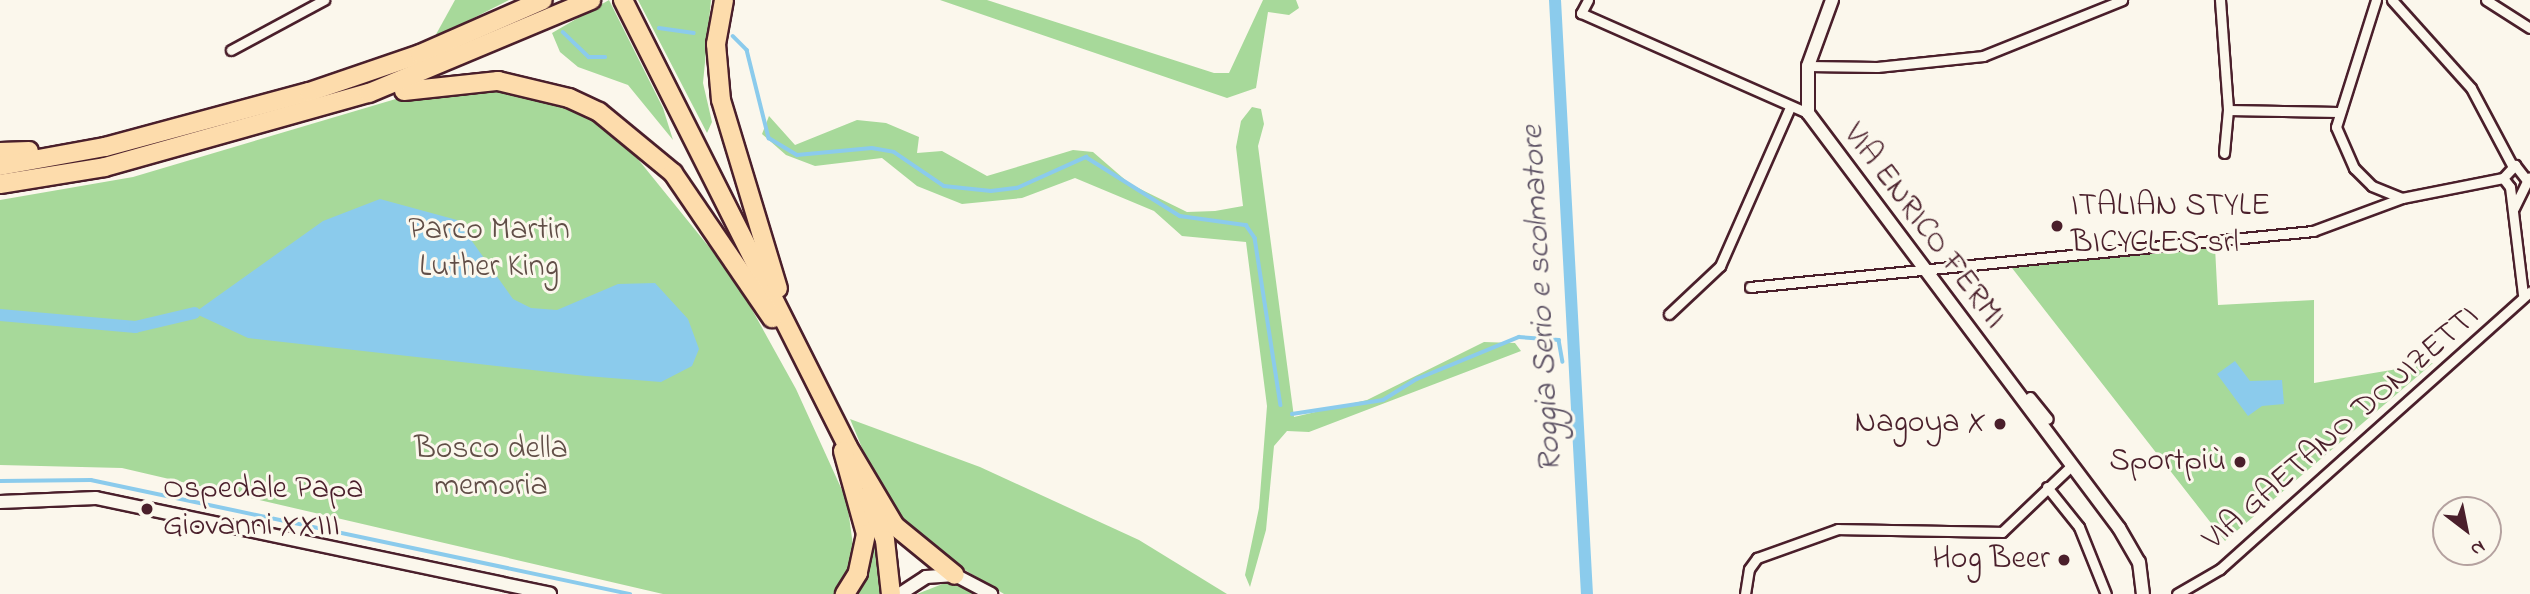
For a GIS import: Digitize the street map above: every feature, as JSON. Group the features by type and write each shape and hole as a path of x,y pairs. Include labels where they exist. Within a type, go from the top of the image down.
{"highway":[{"path":"0,166 106,147 370,73 543,0"},
{"path":"4,183 138,159 369,93 591,0"},
{"path":"724,0 716,44 721,100 794,339"},
{"path":"624,4 848,447 895,526 955,575"},
{"path":"369,93 498,81 569,98 628,130 690,195 832,417 866,534 858,573 845,594"},
{"path":"0,152 106,147"},
{"path":"848,447 885,540 891,594"}],"street":[{"path":"231,50 324,0"},
{"path":"1588,0 1581,13 1808,113"},
{"name":"VIA ENRICO FERMI","path":"1832,0 1808,66 1808,113 1924,273 2072,465 2139,562 2143,594"},
{"path":"1808,66 1888,67 1983,56 2122,0"},
{"path":"2220,0 2228,110 2224,153"},
{"path":"2376,0 2337,112 2341,145 2354,168 2372,186 2402,198"},
{"path":"2392,0 2472,88 2512,165"},
{"path":"2487,0 2530,29"},
{"path":"1670,314 1720,266 1790,107"},
{"path":"2228,110 2337,112"},
{"path":"2512,165 2526,168 2526,180 2514,210"},
{"path":"1750,287 1924,273 2313,231 2402,198 2503,178 2512,165"},
{"path":"2503,178 2510,187 2528,295"},
{"path":"2510,187 2526,180"},
{"name":"VIA GAETANO DONIZETTI","path":"2177,594 2220,569 2514,312 2528,295"},
{"path":"2031,397 2048,419"},
{"path":"1745,594 1749,569 1758,558 1838,528 1993,535 2010,527 2047,487 2072,465"},
{"path":"2047,487 2079,527 2106,594"},
{"path":"0,502 96,498 550,594"},
{"path":"901,594 926,577 955,575 991,594"}],"green space":[{"path":"455,0 509,0 434,38"},
{"path":"609,0 663,108 673,140 628,85 578,67 560,52 552,33"},
{"path":"638,0 711,0 703,83 712,122 707,133"},
{"path":"940,0 987,0 1214,73 1229,73 1263,0 1296,0 1299,8 1289,15 1268,12 1256,88 1227,98"},
{"name":"Parco Martin Luther King","path":"468,89 521,93 587,114 620,137 735,279 796,389 847,501 854,553 849,574 834,594 663,594 122,468 0,465 0,200 133,177 416,93"},
{"path":"1252,107 1261,109 1264,124 1258,146 1294,417 1367,400 1484,342 1515,343 1521,351 1309,432 1287,431 1274,446 1266,530 1250,587 1245,575 1259,508 1267,406 1246,242 1182,236 1154,211 1075,178 1022,198 962,204 917,186 882,158 815,166 786,155 762,134 769,116 795,145 857,120 886,123 919,137 917,153 942,151 987,176 1073,150 1093,152 1130,184 1187,212 1215,211 1243,206 1236,147 1241,121"},
{"name":"Sportpiù","path":"2215,247 2218,305 2314,300 2314,383 2433,363 2225,541 2012,268"},
{"path":"850,419 980,467 1139,540 1227,594 1004,594 913,538 883,498"},
{"path":"870,534 879,536 883,594 853,594"},
{"path":"945,583 961,587 975,594 917,594"}],"water":[{"path":"380,199 457,220 513,299 531,308 557,310 618,284 655,283 688,319 699,349 692,366 661,382 586,376 248,338 194,313 323,221"},
{"path":"2235,361 2250,381 2282,380 2284,404 2262,406 2248,416 2217,374"}],"waterway":[{"name":"Roggia Serio e scolmatore","path":"1555,0 1587,594"},
{"path":"659,28 694,33"},
{"path":"563,32 589,57 605,57"},
{"path":"733,36 747,50 769,138 797,155 872,148 894,152 944,186 991,191 1017,188 1086,157 1180,216 1246,225 1255,238 1281,405"},
{"path":"0,315 135,327 194,313"},
{"path":"1292,414 1383,400 1417,379 1519,337 1559,340 1563,362"},
{"path":"0,481 91,480 630,594"}],"place":[{"name":"ITALIAN STYLE BICYCLES srl","path":"2057,226"},
{"name":"Nagoya X","path":"2000,424"},
{"name":"Sportpiù","path":"2240,462"},
{"name":"Ospedale Papa Giovanni XXIII","path":"147,509"},
{"name":"Hog Beer","path":"2064,560"}],"park label":[{"name":"Bosco della memoria","path":"491,470"}]}
